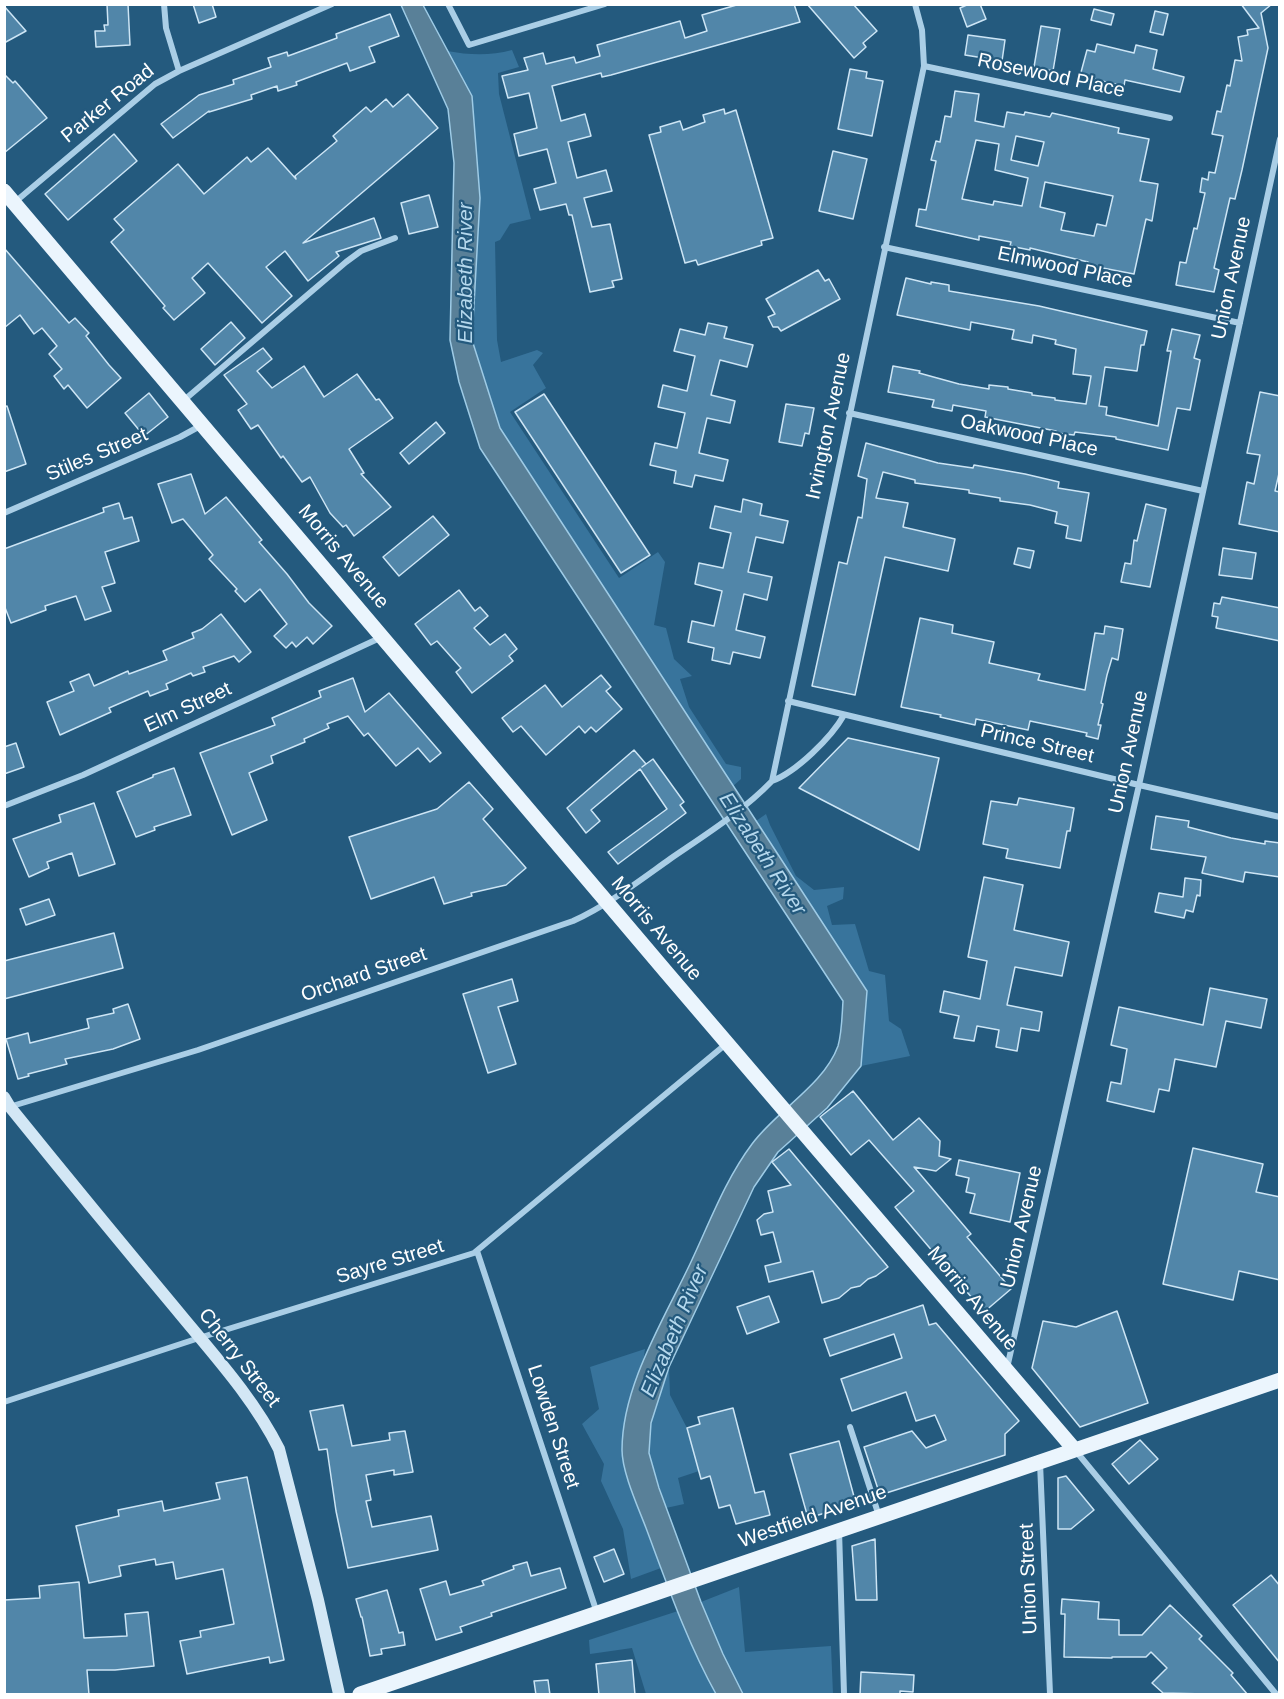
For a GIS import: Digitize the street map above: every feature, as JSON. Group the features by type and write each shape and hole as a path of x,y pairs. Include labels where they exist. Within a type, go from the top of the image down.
{"main road":[{"name":"Morris Avenue","path":"10,197 607,903 1075,1450"},
{"name":"Westfield Avenue","path":"360,1695 1280,1380"}],"street":[{"path":"164,4 166,28 179,71"},
{"name":"Parker Road","path":"10,197 155,84 179,71 332,4"},
{"path":"448,4 469,45 605,4"},
{"name":"Irvington Avenue","path":"772,781 924,66 922,30 915,4"},
{"name":"Rosewood Place","path":"924,66 1170,118"},
{"name":"Union Avenue","path":"1007,1372 1139,785 1280,140"},
{"path":"183,401 346,262 361,251 395,238"},
{"name":"Elmwood Place","path":"884,247 1240,323"},
{"name":"Oakwood Place","path":"849,413 1203,491"},
{"name":"Stiles Street","path":"4,513 180,437 202,424"},
{"name":"Elm Street","path":"4,806 83,775 383,636"},
{"name":"Prince Street","path":"788,702 1280,817"},
{"path":"772,781 787,775 837,728 844,715"},
{"name":"Orchard Street","path":"6,1105 198,1050 573,921 607,903 713,829 753,800 772,781"},
{"name":"Sayre Street","path":"4,1402 477,1251 727,1044"},
{"name":"Cherry Street","path":"6,1105 199,1338 251,1402 268,1427 279,1449 318,1600 339,1695"},
{"name":"Lowden Street","path":"477,1251 597,1614"},
{"path":"850,1427 879,1517"},
{"name":"Morris Avenue","path":"1075,1450 1276,1695"},
{"name":"Union Street","path":"1040,1462 1050,1695"},
{"path":"839,1530 844,1695"}],"shaded area":[{"path":"512,50 519,67 498,73 499,94 531,219 510,224 500,240 495,242 497,340 501,362 537,350 543,353 533,365 546,388 510,412 619,578 658,552 665,562 654,625 666,628 674,659 692,676 680,679 689,707 726,764 741,767 741,779 733,786 500,428 472,340 480,198 472,96 447,51 480,54"},
{"path":"766,814 796,876 814,890 844,887 843,899 827,906 832,925 855,924 869,971 885,975 889,1021 901,1029 910,1056 861,1066 867,991 756,821"},
{"path":"645,1349 643,1363 632,1391 622,1453 632,1493 661,1568 631,1579 623,1529 601,1481 604,1464 582,1424 599,1409 590,1367"},
{"path":"669,1367 670,1395 687,1428 699,1471 678,1478 684,1504 666,1508 649,1453 651,1423"},
{"path":"739,1587 745,1652 831,1646 833,1694 743,1694 701,1602"},
{"path":"678,1611 716,1694 646,1694 632,1648 590,1654 589,1640"}],"water":[{"name":"Elizabeth River","path":"401,5 423,5 472,96 480,198 472,340 500,428 867,991 861,1066 827,1108 778,1152 754,1187 669,1367 651,1423 649,1453 659,1488 701,1602 743,1694 716,1694 696,1654 627,1479 622,1450 624,1426 636,1378 646,1354 726,1187 752,1144 811,1085 831,1060 838,1046 843,1001 480,448 459,382 450,340 454,163 448,109"}],"building":[{"path":"107,4 128,4 130,45 96,47 95,31 105,31 104,25 108,25"},
{"path":"193,4 212,4 216,17 199,23"},
{"path":"740,4 794,4 800,22 611,75 602,77 601,73 552,86 561,121 585,114 591,136 568,142 577,178 606,170 612,191 584,198 592,227 610,224 622,279 612,281 614,287 590,292 572,215 569,215 566,204 540,210 534,189 556,183 547,149 519,156 514,134 537,128 529,93 508,98 502,76 528,70 524,58 543,53 546,64 574,57 576,63 600,56 597,45 680,21 685,38 707,31 702,15"},
{"path":"807,4 853,4 877,31 863,43 866,47 854,58"},
{"path":"969,4 980,4 986,19 967,27 960,8"},
{"path":"1241,4 1272,4 1261,13 1268,48 1235,199 1230,198 1214,268 1219,270 1214,292 1176,285 1180,262 1186,263 1194,228 1197,229 1205,193 1200,192 1202,178 1208,180 1209,172 1215,173 1223,136 1212,134 1217,111 1221,112 1227,85 1230,86 1235,60 1242,61 1238,37 1248,35 1247,30 1259,28"},
{"path":"4,6 26,31 4,43"},
{"path":"1094,9 1114,14 1111,25 1091,20"},
{"path":"1155,11 1168,14 1163,35 1150,32"},
{"path":"390,14 399,36 369,47 375,62 350,71 347,63 296,82 297,85 278,91 277,86 251,95 252,99 209,111 173,138 161,124 199,95 234,84 233,80 271,67 268,58 287,52 288,56 337,38 336,34"},
{"path":"1041,26 1060,29 1053,71 1034,67"},
{"path":"968,35 1005,40 1002,61 965,55"},
{"path":"1097,44 1134,53 1136,45 1157,50 1153,69 1184,77 1180,92 1125,80 1124,86 1080,76 1087,50 1095,52"},
{"path":"850,69 867,72 866,78 883,81 872,136 838,129"},
{"path":"4,74 13,83 15,81 47,118 4,153"},
{"path":"955,91 979,94 975,121 1004,127 1007,112 1024,115 1025,112 1050,117 1052,113 1119,128 1118,133 1149,139 1140,181 1158,184 1152,221 1146,219 1134,274 1087,265 1088,262 1030,248 1030,250 1010,246 1011,242 979,236 979,240 916,226 919,209 926,210 936,161 931,160 936,141 940,142 945,116 951,117","holes":["1016,136 1044,142 1038,166 1011,160","976,140 999,144 995,170 1028,178 1022,206 994,201 993,205 962,199","1045,182 1113,196 1106,226 1097,224 1094,236 1061,230 1065,213 1040,207"]},
{"path":"408,94 438,128 303,243 374,218 381,238 336,252 339,256 308,281 285,251 266,267 292,296 262,323 208,263 192,278 205,293 174,320 111,242 124,230 114,219 178,164 204,194 247,157 251,162 268,148 296,179 295,176 337,141 333,136 366,107 371,112 386,99 393,107"},
{"path":"724,109 725,114 736,110 773,238 761,241 762,245 698,265 696,260 685,263 649,135 661,132 660,127 680,121 683,130 705,122 703,115"},
{"path":"114,134 137,161 68,220 45,194"},
{"path":"833,151 867,159 853,219 819,211"},
{"path":"429,195 438,227 409,234 401,203"},
{"path":"4,248 69,323 75,318 89,333 86,336 121,378 87,408 68,385 64,389 54,376 62,369 49,354 57,346 42,328 34,334 20,315 4,328"},
{"path":"818,270 825,281 829,279 840,299 781,331 778,327 773,327 768,317 775,314 766,299"},
{"path":"906,278 931,284 931,282 949,285 949,291 1039,306 1147,331 1144,345 1141,345 1137,371 1105,367 1099,406 1107,407 1106,415 1158,426 1171,351 1167,351 1172,329 1200,335 1194,358 1200,360 1190,410 1177,408 1168,450 1116,439 1116,437 1075,432 1074,435 1056,433 1056,431 985,417 986,411 953,405 952,411 932,407 934,400 888,392 893,366 920,371 919,373 959,384 989,389 989,385 1008,387 1008,389 1032,393 1032,395 1086,404 1091,376 1073,374 1076,349 1055,344 1056,340 1033,335 1032,343 1012,339 1014,330 971,322 970,330 897,315"},
{"path":"231,322 245,338 215,365 201,349"},
{"path":"708,323 727,327 724,338 753,345 747,367 720,360 711,395 735,401 730,423 707,418 699,453 728,460 723,481 695,475 692,487 674,483 676,471 650,465 655,443 677,448 685,413 658,407 663,385 687,391 695,356 674,351 680,329 705,335"},
{"path":"263,348 272,359 257,371 272,388 304,366 324,397 357,374 393,418 349,449 364,473 361,474 391,507 354,536 346,525 343,527 330,513 310,477 302,482 283,456 281,458 258,425 251,429 238,410 247,404 224,375"},
{"path":"1260,392 1280,396 1280,469 1275,491 1280,492 1280,532 1239,524 1247,482 1254,484 1260,455 1247,453"},
{"path":"149,393 168,417 144,436 125,413"},
{"path":"544,394 650,555 621,573 515,412"},
{"path":"786,404 814,408 809,434 805,433 802,446 779,442"},
{"path":"7,406 26,464 4,472 4,407"},
{"path":"436,422 445,433 409,464 400,453"},
{"path":"866,443 938,463 973,468 974,465 1025,474 1059,482 1058,488 1089,493 1081,541 1066,538 1068,526 1055,523 1057,512 1000,501 1000,498 969,493 969,490 915,483 915,480 883,472 876,498 908,503 903,527 955,539 948,571 885,557 855,695 812,686 839,562 847,564 858,517 862,518 867,479 858,476"},
{"path":"191,474 205,514 226,497 262,540 259,542 309,603 332,626 313,644 307,637 296,647 292,642 286,648 274,636 287,624 260,589 245,602 235,591 237,589 209,559 213,555 183,519 172,523 158,484"},
{"path":"743,499 762,504 760,515 788,521 783,543 756,537 748,572 772,577 767,600 744,594 736,630 765,637 760,658 733,652 730,664 712,660 714,648 688,642 692,621 714,626 722,591 695,584 699,563 723,568 731,533 710,528 715,506 741,512"},
{"path":"119,503 124,519 132,517 139,541 105,552 115,583 102,587 111,611 85,620 76,596 45,606 46,610 11,623 4,605 4,549 104,512 103,508"},
{"path":"1146,504 1166,509 1150,587 1121,582 1125,563 1131,564 1134,540 1137,541"},
{"path":"433,516 449,535 399,576 383,557"},
{"path":"1018,548 1034,551 1030,568 1014,564"},
{"path":"1223,548 1256,553 1252,579 1219,575"},
{"path":"459,590 475,611 480,607 488,616 474,628 490,645 505,634 517,649 509,656 513,661 472,693 456,672 461,668 437,641 431,645 415,624"},
{"path":"1222,597 1280,608 1280,641 1216,628 1218,617 1212,616 1214,603 1220,604"},
{"path":"221,614 251,652 239,662 234,656 203,667 205,672 193,676 191,673 166,684 168,689 150,696 148,691 109,708 111,712 60,735 47,702 74,691 70,682 89,674 94,686 128,671 129,674 167,660 163,651 194,638 192,633 202,629"},
{"path":"920,618 953,625 952,633 994,642 989,663 1040,674 1038,680 1085,690 1095,633 1104,634 1105,626 1123,629 1118,660 1112,658 1107,675 1101,703 1103,704 1098,725 1101,725 1098,739 1086,736 1087,733 1030,721 1028,730 976,719 975,725 901,707"},
{"path":"601,675 611,687 606,691 622,709 596,732 591,727 585,733 579,726 546,755 521,726 513,732 502,718 545,685 562,707"},
{"path":"353,678 365,712 389,693 441,753 430,762 418,748 396,766 368,733 364,736 348,716 327,724 329,728 304,739 305,742 271,756 273,763 249,773 267,820 232,835 200,753 275,725 272,718 321,697 319,691"},
{"path":"848,738 939,758 919,850 799,788"},
{"path":"16,743 24,767 4,774 4,747"},
{"path":"634,750 646,764 642,767 653,759 684,802 680,805 686,813 618,864 608,852 667,809 640,769 591,810 600,821 586,833 567,808"},
{"path":"174,768 191,815 154,827 155,830 136,837 117,792"},
{"path":"469,782 493,809 483,819 526,868 506,885 471,893 472,896 444,904 434,877 371,899 349,837 437,809"},
{"path":"1019,798 1074,808 1060,868 1006,858 1008,849 983,844 991,801 1017,805"},
{"path":"94,803 115,864 79,876 72,853 47,862 49,868 29,877 13,839 61,822 59,815"},
{"path":"1156,816 1189,821 1188,827 1231,838 1265,844 1265,841 1280,843 1280,877 1245,872 1243,882 1202,873 1206,857 1151,849"},
{"path":"984,877 1023,885 1014,930 1069,942 1062,976 1015,967 1007,1005 1042,1012 1039,1031 1021,1028 1017,1051 996,1047 999,1030 977,1026 974,1041 954,1038 959,1016 940,1012 944,991 980,999 987,961 968,957"},
{"path":"1185,878 1201,880 1200,896 1197,895 1193,912 1186,910 1184,918 1155,912 1159,893 1183,897"},
{"path":"49,899 55,915 26,925 20,909"},
{"path":"114,933 123,968 4,999 4,961"},
{"path":"512,979 518,1001 498,1007 516,1064 488,1073 463,994"},
{"path":"1210,988 1267,999 1261,1028 1226,1021 1216,1067 1175,1059 1169,1091 1159,1089 1154,1112 1107,1101 1111,1082 1121,1084 1127,1049 1111,1045 1119,1007 1203,1025"},
{"path":"128,1004 140,1039 113,1049 65,1059 67,1064 28,1074 29,1076 18,1079 6,1039 28,1033 30,1043 89,1028 87,1019 114,1013 113,1009"},
{"path":"853,1091 893,1140 919,1118 940,1141 939,1156 951,1159 936,1171 914,1167 971,1234 967,1237 1011,1289 984,1312 895,1207 914,1191 869,1140 851,1155 820,1117"},
{"path":"1193,1148 1263,1164 1256,1192 1280,1197 1280,1280 1239,1271 1233,1300 1163,1284"},
{"path":"789,1149 888,1267 860,1286 851,1288 839,1298 822,1303 813,1271 769,1282 765,1266 781,1262 773,1232 761,1235 757,1220 764,1214 773,1212 768,1191 791,1185 772,1162"},
{"path":"959,1160 1020,1173 1010,1222 970,1213 975,1194 966,1192 969,1178 956,1175"},
{"path":"769,1296 779,1322 747,1334 737,1307"},
{"path":"923,1305 929,1325 936,1323 1019,1421 1005,1434 1005,1455 880,1495 864,1447 912,1431 926,1448 946,1440 935,1415 916,1421 906,1392 852,1411 841,1379 902,1358 894,1334 830,1356 824,1339"},
{"path":"1117,1311 1148,1403 1080,1427 1032,1368 1043,1321 1076,1327"},
{"path":"343,1405 352,1446 390,1440 389,1433 405,1431 413,1472 394,1475 394,1470 366,1475 371,1500 366,1501 372,1527 431,1516 438,1550 348,1568 336,1511 327,1449 319,1450 310,1411"},
{"path":"733,1408 755,1493 764,1491 770,1515 736,1524 730,1505 719,1508 710,1476 701,1479 687,1428 700,1424 698,1417"},
{"path":"1140,1440 1158,1459 1129,1484 1112,1464"},
{"path":"839,1441 856,1504 808,1518 790,1454"},
{"path":"1066,1476 1094,1510 1071,1529 1058,1529 1058,1478"},
{"path":"247,1477 284,1660 270,1663 269,1657 187,1674 180,1641 201,1637 200,1631 234,1624 223,1569 176,1579 173,1562 156,1565 155,1559 119,1566 121,1576 89,1583 76,1526 119,1516 118,1510 162,1501 164,1511 220,1499 216,1483"},
{"path":"875,1539 877,1600 856,1600 852,1546"},
{"path":"614,1549 624,1574 604,1582 594,1557"},
{"path":"527,1562 531,1576 560,1568 566,1588 491,1613 492,1616 460,1627 462,1632 436,1640 420,1589 446,1581 450,1595 484,1585 482,1581"},
{"path":"1271,1575 1280,1586 1280,1663 1233,1605"},
{"path":"79,1582 84,1638 127,1636 125,1614 148,1612 154,1666 87,1670 89,1695 4,1695 4,1600 40,1598 39,1586"},
{"path":"387,1590 399,1633 403,1632 405,1645 381,1649 382,1654 370,1656 356,1599"},
{"path":"1062,1599 1099,1602 1098,1619 1119,1620 1119,1635 1142,1635 1170,1605 1202,1636 1199,1639 1233,1673 1231,1675 1248,1695 1163,1693 1152,1683 1167,1668 1151,1652 1146,1657 1064,1657 1065,1614 1061,1614"},
{"path":"632,1660 635,1695 599,1695 596,1664"},
{"path":"861,1672 914,1675 913,1692 900,1691 900,1695 860,1695"},
{"path":"548,1680 550,1695 536,1695 534,1681"}]}
